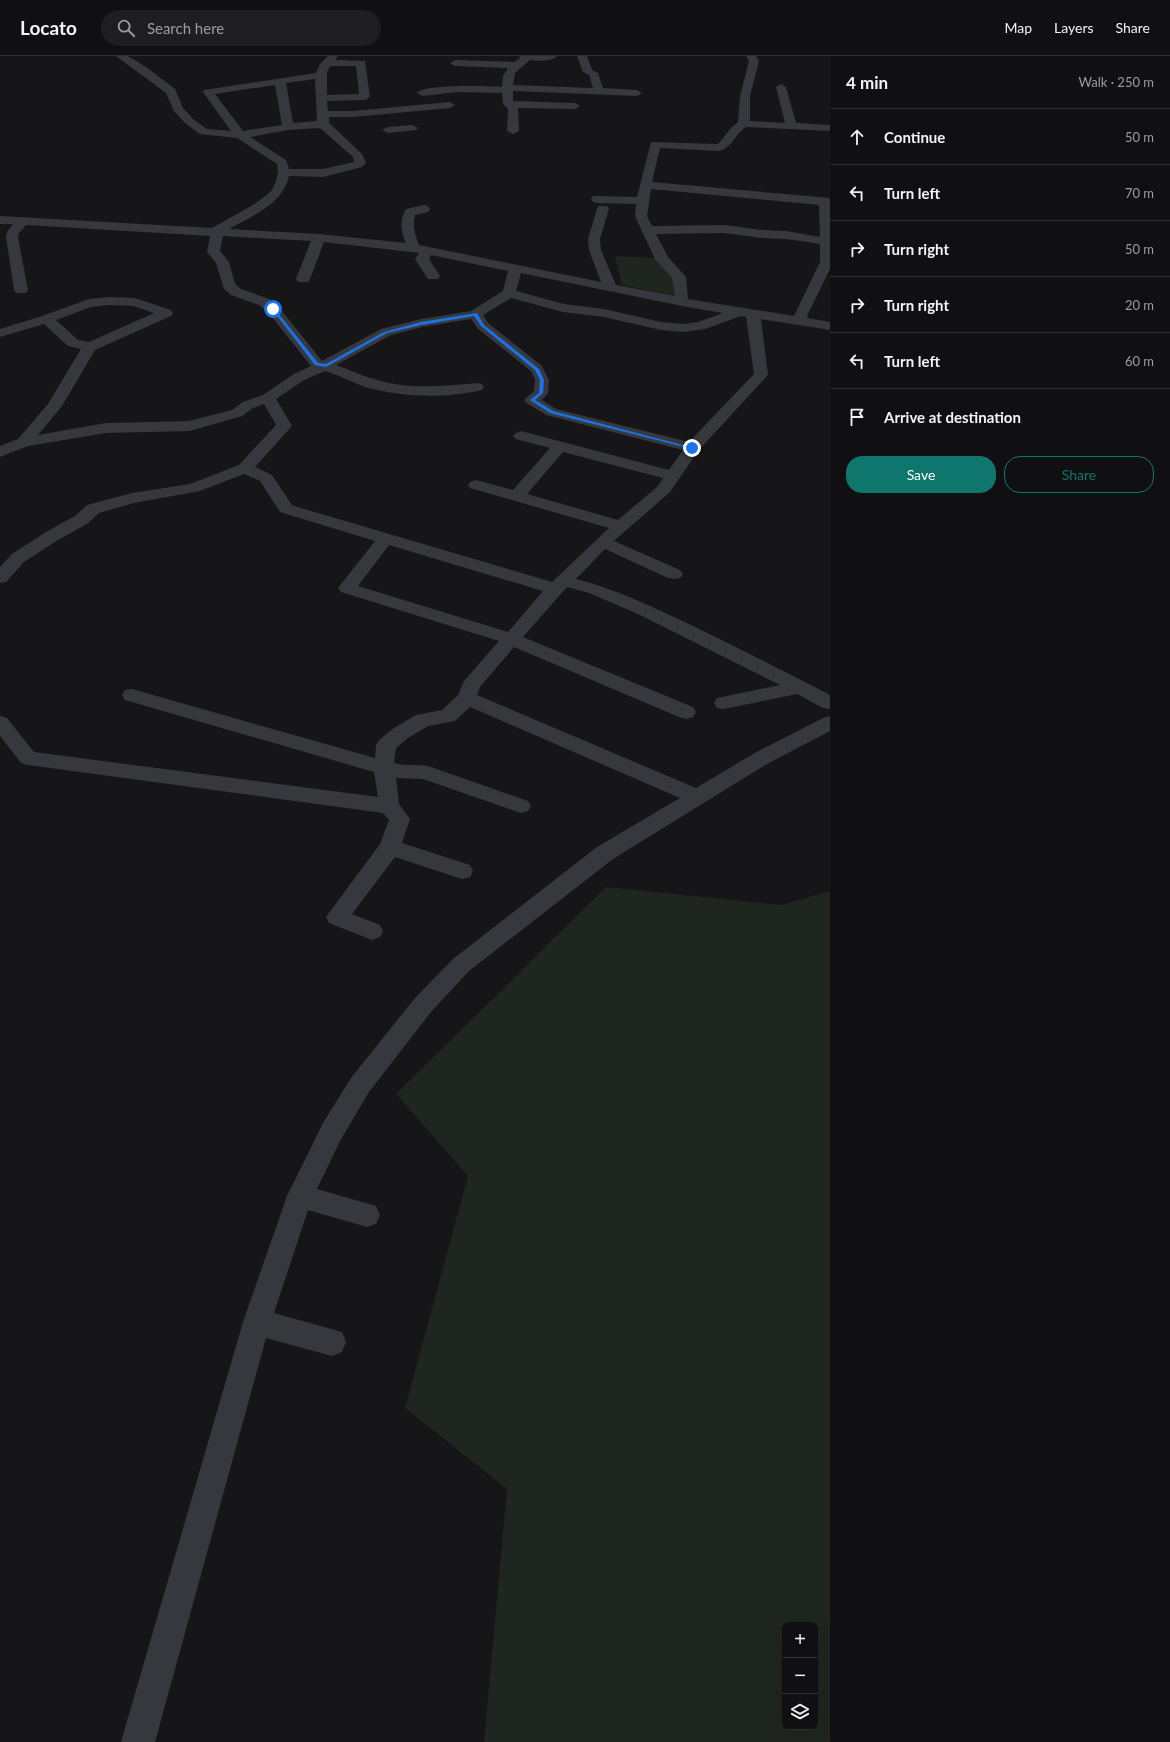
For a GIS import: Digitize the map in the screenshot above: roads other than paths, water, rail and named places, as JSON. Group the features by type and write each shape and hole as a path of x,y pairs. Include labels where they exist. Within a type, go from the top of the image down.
{"street":[{"path":"121,56 142,69 171,91 178,109 189,121 204,132 240,135 324,119 391,110 450,105"},
{"path":"524,56 536,58 552,56"},
{"path":"508,104 508,89 504,76 527,56"},
{"path":"582,56 588,72 593,73 598,91"},
{"path":"744,124 745,96 754,61 751,56"},
{"path":"284,172 323,173 358,165 360,163 358,156 324,119 322,98 321,75 323,68 331,60 361,63 365,97 322,98"},
{"path":"455,63 516,65"},
{"path":"214,232 261,204 277,192 284,172 282,162 240,135 208,92 321,75"},
{"path":"280,81 288,127"},
{"path":"781,87 792,127"},
{"path":"408,95 458,89 637,93"},
{"path":"508,104 580,106"},
{"path":"508,104 513,108 513,131"},
{"path":"388,130 407,128 391,110"},
{"path":"513,118 528,118"},
{"path":"682,302 679,276 662,259 641,216 643,209 642,201 655,144 719,148 724,146 736,128 744,124 826,128 824,137 827,140"},
{"path":"646,185 828,202 827,241 829,262 801,314 800,321"},
{"path":"610,287 594,250 594,239 600,204 642,201"},
{"path":"424,209 410,212 406,229 420,250 422,259 433,276"},
{"path":"0,220 320,238 420,250 682,302 830,326"},
{"path":"21,290 12,237 13,232 22,222"},
{"path":"647,230 725,229 827,241"},
{"path":"214,232 217,235 213,252 222,262 229,286 236,292 264,302 273,309 317,364 326,365 369,383 399,389 429,392 477,388"},
{"path":"303,279 320,238"},
{"path":"0,451 24,442 106,428 190,426 236,412 248,405 268,398 299,377 326,365 386,332 475,314 509,293 515,269"},
{"path":"509,293 563,308 604,313 662,326 684,328 700,326 711,321 746,313"},
{"path":"0,333 47,319 89,303 109,301 135,302 166,313 90,347 54,406 24,442"},
{"path":"372,931 337,917 390,847 400,819 389,806 384,767 386,745 401,733 423,720 448,716 467,698 471,685 560,585 603,542 664,489 692,448 761,375 746,313"},
{"path":"475,314 482,326 537,369 542,380 541,393 532,400 551,412 692,448"},
{"path":"47,319 73,343 90,347"},
{"path":"0,578 18,558 52,536 81,520 93,510 132,498 194,488 245,468 284,426 268,398"},
{"path":"521,436 673,476"},
{"path":"518,496 560,446"},
{"path":"245,468 266,478 286,508 290,510 385,539 560,585 595,588 752,662 830,703"},
{"path":"476,485 621,526"},
{"path":"385,539 347,588 512,639 686,712"},
{"path":"603,542 674,574"},
{"path":"724,703 800,687"},
{"path":"132,695 400,772 424,772 521,806"},
{"path":"467,698 698,797"},
{"path":"0,723 28,758 389,806"},
{"path":"138,1742 257,1322 300,1196 332,1131 360,1085 423,1005 461,965 605,853 760,760 830,723"},
{"path":"390,847 462,871"},
{"path":"300,1196 367,1215"},
{"path":"257,1322 332,1342"}]}
